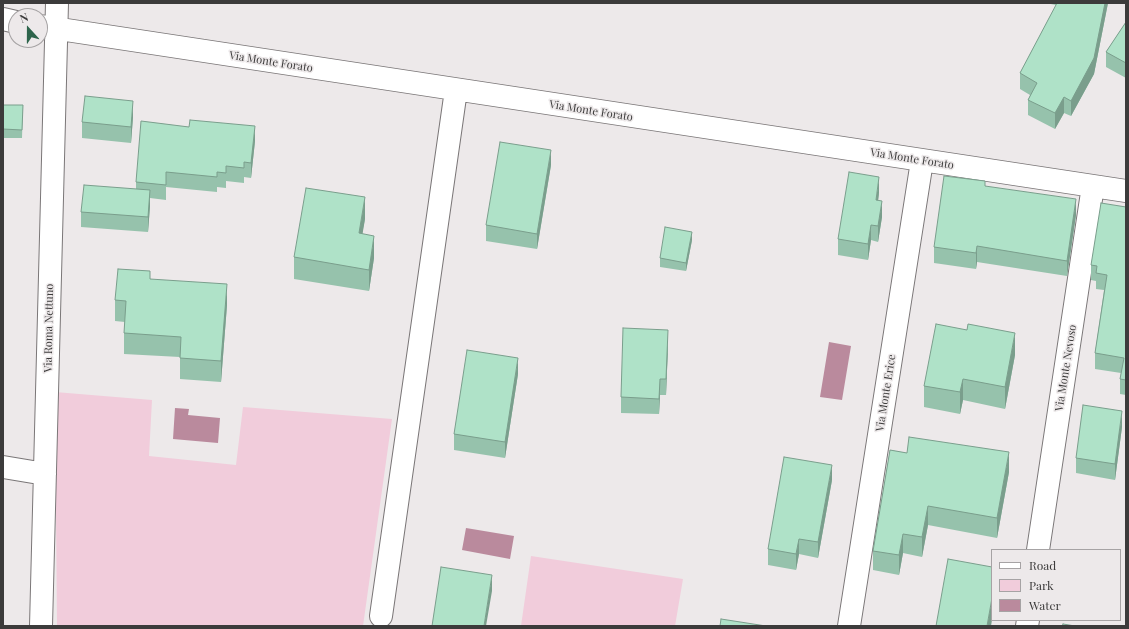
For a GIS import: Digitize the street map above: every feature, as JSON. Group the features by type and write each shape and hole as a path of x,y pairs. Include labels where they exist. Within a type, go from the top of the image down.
{"street":[{"name":"Via Roma Nettuno","path":"48,28 57,3"},
{"name":"Via Monte Forato","path":"48,28 1126,191"},
{"name":"Via Roma Nettuno","path":"41,626 45,474 48,48"},
{"path":"381,616 456,90"},
{"name":"Via Monte Erice","path":"849,626 922,161"},
{"name":"Via Monte Nevoso","path":"1038,549 1093,186"},
{"path":"3,467 45,474"}],"green space":[{"path":"55,392 152,400 149,456 236,465 243,407 392,419 363,626 57,626"},
{"path":"531,556 683,579 675,626 521,626"}],"water":[{"path":"829,342 851,346 842,400 820,397"},
{"path":"175,408 189,409 188,415 220,418 218,443 173,439"},
{"path":"466,528 514,536 510,559 462,550"}],"building":[{"path":"1057,3 1105,3 1094,58 1071,101 1064,97 1055,113 1028,100 1037,83 1020,73"},
{"path":"1126,22 1126,63 1106,52"},
{"path":"85,96 133,101 131,127 82,122"},
{"path":"3,105 23,105 22,130 3,129"},
{"path":"190,120 255,126 251,163 244,162 244,168 226,166 226,173 217,172 217,177 166,172 166,185 136,182 141,121 189,127"},
{"path":"500,142 551,150 537,234 486,225"},
{"path":"849,172 879,177 876,200 882,201 878,226 871,225 868,244 838,239"},
{"path":"944,176 985,181 985,186 1076,199 1067,261 977,246 976,253 934,247"},
{"path":"84,185 150,190 148,217 81,212"},
{"path":"306,188 365,197 359,233 374,236 369,270 294,257"},
{"path":"1101,203 1126,207 1126,380 1120,379 1124,358 1095,353 1107,275 1096,273 1097,266 1091,265"},
{"path":"665,227 692,232 686,263 660,258"},
{"path":"118,269 150,271 150,279 227,284 221,361 180,358 181,337 124,333 126,301 115,300"},
{"path":"936,324 967,330 968,324 1015,333 1005,387 963,379 960,392 924,386"},
{"path":"623,328 668,330 666,379 660,379 659,399 621,397"},
{"path":"467,350 518,358 505,442 454,434"},
{"path":"1083,405 1122,411 1115,464 1076,458"},
{"path":"909,437 1009,452 997,518 928,506 922,537 903,534 899,555 873,551 890,450 907,453"},
{"path":"784,457 832,465 818,542 799,539 796,554 768,549"},
{"path":"948,559 991,567 991,604 987,626 936,626"},
{"path":"441,567 492,575 484,626 432,626"},
{"path":"721,619 766,626 720,626"},
{"path":"1063,624 1075,626 1062,626"}]}
